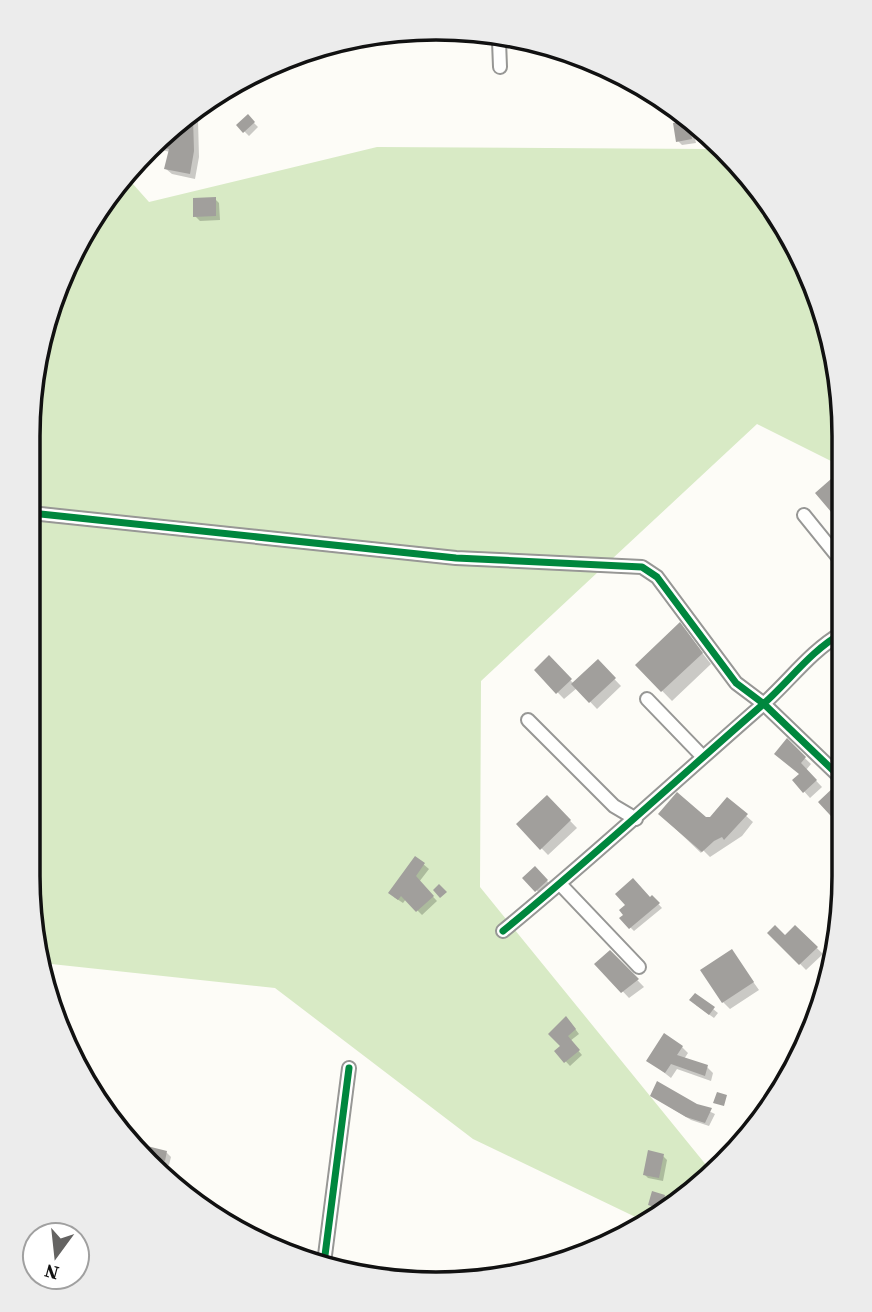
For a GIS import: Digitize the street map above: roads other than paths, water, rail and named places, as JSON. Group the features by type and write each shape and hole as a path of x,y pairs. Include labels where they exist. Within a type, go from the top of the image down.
{"street":[{"path":"499,46 500,67"},
{"path":"40,514 456,558 642,567 657,577 736,683 764,704 832,769"},
{"path":"804,515 832,550"},
{"path":"503,931 636,819 764,704 818,647 832,639"},
{"path":"647,699 703,757"},
{"path":"528,720 614,806 636,819"},
{"path":"560,884 639,967"},
{"path":"325,1255 349,1068"}]}
